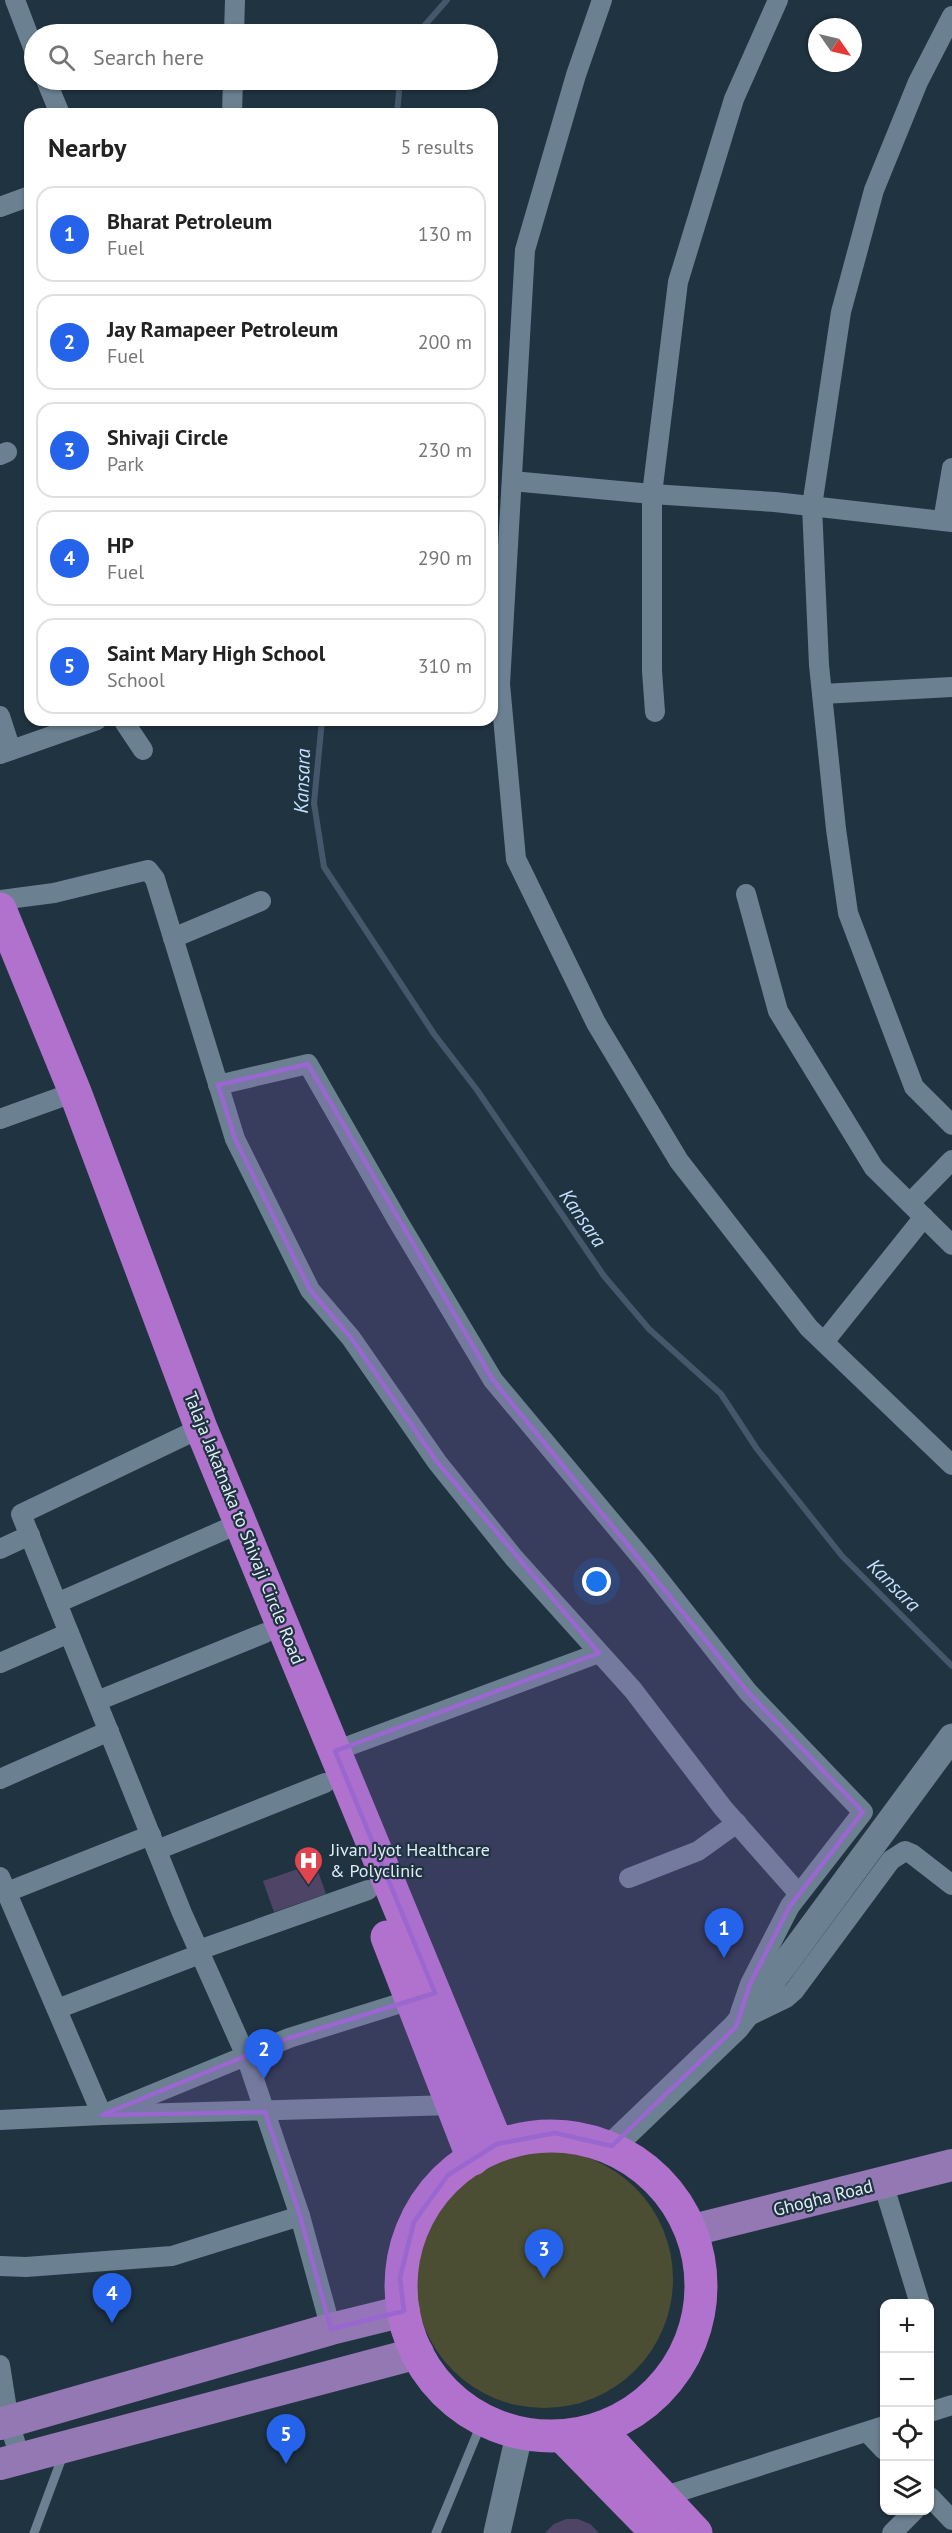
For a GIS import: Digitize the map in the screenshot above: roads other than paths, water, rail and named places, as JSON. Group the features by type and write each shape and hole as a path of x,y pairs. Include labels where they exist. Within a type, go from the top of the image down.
{"highway":[{"name":"Talaja Jakatnaka to Shivaji Circle Road","path":"0,909 186,1435 368,1890 424,1996 453,2105 485,2151"},
{"name":"Talaja Jakatnaka to Shivaji Circle Road","path":"0,958 66,1095 335,1751 424,1996 485,2151"},
{"path":"555,2133 612,2146 661,2180 693,2230 704,2291 689,2350 652,2399 600,2430 563,2437 519,2435 482,2422 436,2386 407,2335 400,2278 414,2222 448,2175 485,2151 555,2133"},
{"path":"600,2430 696,2533"},
{"path":"563,2437 657,2533"}],"main road":[{"name":"Ghogha Road","path":"693,2230 952,2165"},
{"path":"4,2423 331,2329 404,2311"},
{"path":"10,2461 418,2353"}],"street":[{"path":"15,0 24,24"},
{"path":"234,24 235,0"},
{"path":"603,0 576,75 525,250 500,684 516,858 596,1023 679,1161 809,1328 952,1465"},
{"path":"655,712 652,671 652,494 678,282 734,99 778,0"},
{"path":"952,16 918,82 874,190 841,312 812,506 822,694 836,829 848,913 914,1087 952,1125"},
{"path":"50,90 58,108"},
{"path":"232,108 233,90"},
{"path":"0,207 24,197"},
{"path":"512,481 812,506 947,521 952,468"},
{"path":"822,694 952,687"},
{"path":"0,716 5,752 80,726"},
{"path":"127,726 143,750"},
{"path":"0,900 54,893 148,870 155,879 235,1139 310,1290 351,1338 437,1461 514,1558 633,1690 737,1823 800,1894"},
{"path":"746,894 778,1011 874,1168 952,1245"},
{"path":"172,938 261,901"},
{"path":"218,1085 308,1064 493,1380 646,1563 748,1692 863,1812 790,1906 750,1984 739,2023"},
{"path":"0,1119 66,1095"},
{"path":"909,1203 952,1160"},
{"path":"824,1342 924,1217"},
{"path":"186,1435 21,1514 154,1843 246,2056 300,2216 331,2329"},
{"path":"57,1603 224,1530"},
{"path":"0,1549 30,1536"},
{"path":"0,1663 69,1632"},
{"path":"97,1701 265,1633"},
{"path":"335,1751 599,1653"},
{"path":"0,1779 109,1731"},
{"path":"612,2146 739,2023 952,1737"},
{"path":"102,2115 57,2009 4,1894 325,1783"},
{"path":"629,1878 698,1851 737,1823"},
{"path":"739,2023 786,1998 794,1991 897,1855 906,1851 912,1854 952,1885"},
{"path":"57,2009 200,1952 368,1890"},
{"path":"102,2115 290,2038 424,1996"},
{"path":"0,2120 453,2105"},
{"path":"884,2183 919,2299"},
{"path":"0,2266 26,2267 172,2256 300,2216"},
{"path":"0,2365 4,2423 10,2461"},
{"path":"934,2411 952,2405"},
{"path":"662,2497 876,2429"},
{"path":"497,2533 519,2435"},
{"path":"934,2501 952,2520"},
{"path":"892,2533 911,2515"}],"lane":[{"path":"436,2533 482,2422"},
{"path":"34,2533 66,2445"}],"waterway":[{"name":"Kansara","path":"426,24 447,0"},
{"name":"Kansara","path":"398,108 399,90"},
{"name":"Kansara","path":"321,726 314,803 324,867 434,1034 477,1090 604,1276 649,1329 721,1394 757,1449 842,1556 952,1666"}],"place":[{"name":"Jivan Jyot Healthcare & Polyclinic","path":"309,1886"},
{"name":"Bharat Petroleum","path":"724,1958"},
{"name":"Jay Ramapeer Petroleum","path":"264,2079"},
{"name":"Shivaji Circle","path":"544,2279"},
{"name":"HP","path":"112,2323"},
{"name":"Saint Mary High School","path":"286,2464"}]}
